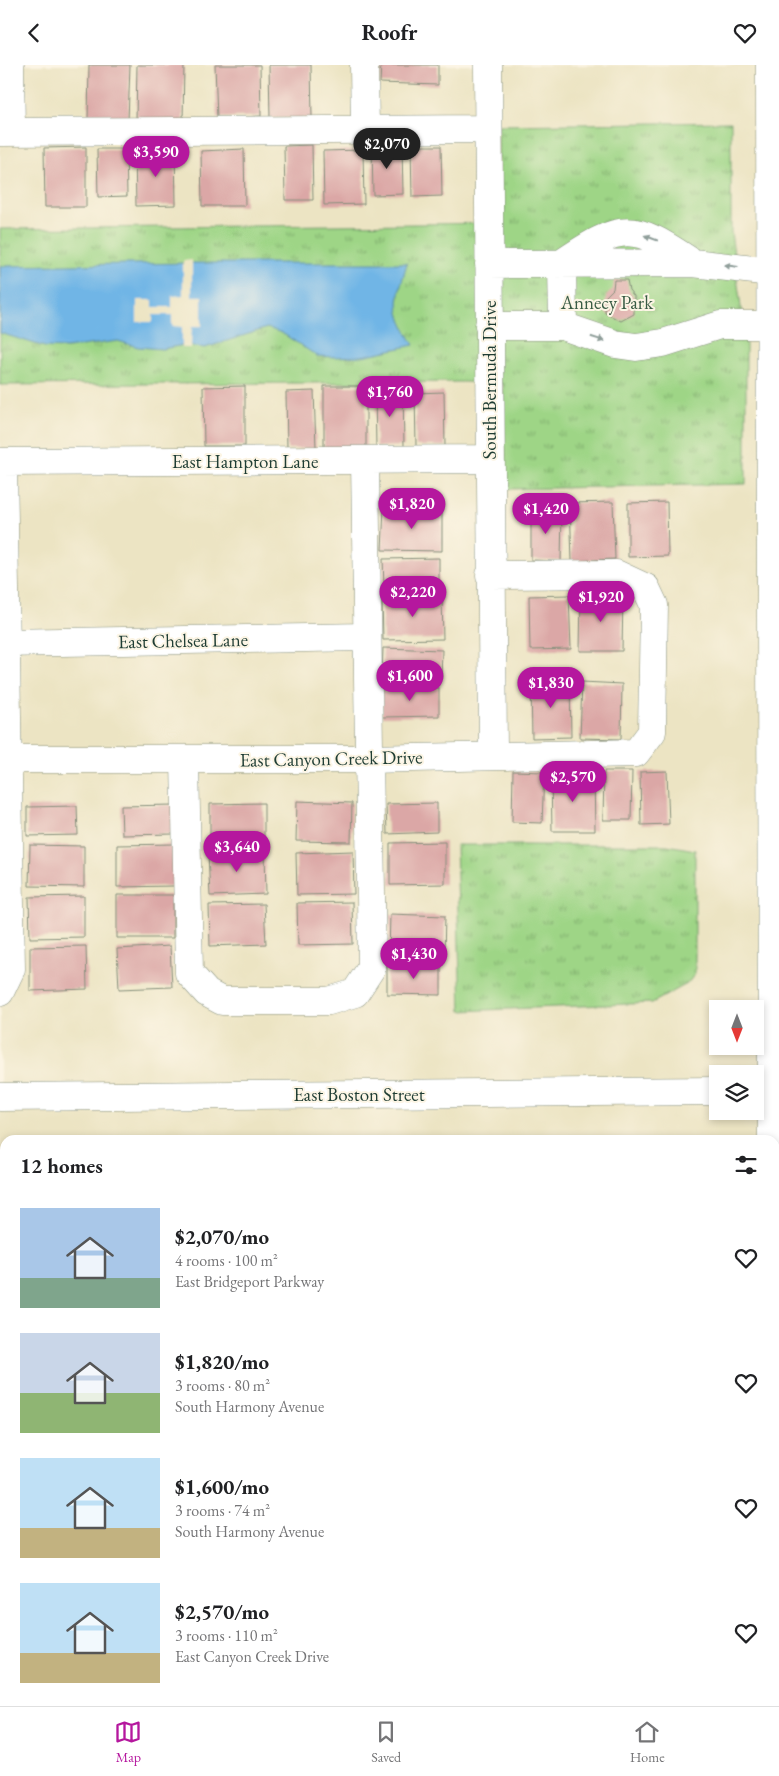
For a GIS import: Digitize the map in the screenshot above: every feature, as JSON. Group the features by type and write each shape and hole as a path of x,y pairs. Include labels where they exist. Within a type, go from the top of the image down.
{"street":[{"path":"10,65 5,132 488,129"},
{"path":"364,65 365,130"},
{"name":"South Bermuda Drive","path":"488,65 489,459 493,755"},
{"path":"770,65 774,272 769,1091 772,1135"},
{"path":"562,263 563,326"},
{"path":"488,264 693,263 774,272"},
{"path":"489,326 563,326 615,344 636,347 663,343 720,325 774,325"},
{"name":"East Hampton Lane","path":"1,462 489,459"},
{"path":"186,759 189,973 207,993 222,1001 329,1001 355,993 372,967 365,460"},
{"path":"0,992 11,969 4,759 1,462"},
{"name":"East Canyon Creek Drive","path":"4,759 368,759 636,753 652,732 654,605 646,588 616,575 490,575"},
{"name":"East Chelsea Lane","path":"3,643 366,637"},
{"name":"East Boston Street","path":"0,1097 709,1091"}],"green space":[{"name":"Annecy Park","path":"731,122 731,232 746,345 746,484 506,489 503,384 465,382 0,385 0,229 499,223 498,125"},
{"path":"456,845 667,845 695,850 695,974 687,984 652,1003 461,1011"}],"water":[{"path":"192,263 407,263 400,288 398,305 402,322 414,345 362,356 334,357 317,356 282,333 267,328 205,348 184,345 162,349 138,347 118,341 66,348 45,347 0,333 0,266"}],"pier":[{"path":"192,260 192,296 202,296 202,326 192,326 191,348 182,348 182,327 172,326 172,315 153,315 153,322 137,322 137,300 153,300 153,307 172,307 172,296 183,295 183,261"}],"building":[{"path":"89,65 130,65 128,121 88,120"},
{"path":"137,65 184,65 183,122 136,121"},
{"path":"215,65 260,65 261,116 217,118"},
{"path":"269,65 311,65 312,118 270,118"},
{"path":"381,65 438,65 438,85 380,83"},
{"path":"312,145 313,200 285,200 284,146"},
{"path":"402,145 403,194 373,195 372,146"},
{"path":"411,146 441,146 442,196 412,197"},
{"path":"86,147 86,207 45,207 44,148"},
{"path":"97,149 126,149 127,196 98,197"},
{"path":"244,149 245,206 202,206 201,151"},
{"path":"175,150 176,205 136,206 135,151"},
{"path":"363,150 364,204 324,205 323,151"},
{"path":"614,280 627,280 629,290 634,296 634,314 621,321 605,313 606,296 613,289"},
{"path":"245,386 245,446 204,446 203,387"},
{"path":"324,386 366,386 366,447 324,448"},
{"path":"403,389 404,446 376,447 375,390"},
{"path":"314,391 316,448 287,449 286,392"},
{"path":"444,392 445,446 416,446 415,393"},
{"path":"613,502 615,559 572,561 570,503"},
{"path":"667,502 668,556 628,557 628,503"},
{"path":"384,508 442,509 442,551 382,550"},
{"path":"531,510 562,511 561,561 531,560"},
{"path":"439,558 439,588 384,588 383,559"},
{"path":"581,594 623,595 622,651 580,651"},
{"path":"569,595 571,649 530,650 529,596"},
{"path":"442,596 443,639 383,640 382,598"},
{"path":"383,648 442,650 441,679 382,677"},
{"path":"570,681 571,737 532,738 531,682"},
{"path":"582,682 622,684 621,739 580,738"},
{"path":"439,688 439,716 382,717 381,689"},
{"path":"513,771 544,772 542,823 512,822"},
{"path":"604,771 632,771 631,820 603,820"},
{"path":"667,771 669,824 641,825 640,772"},
{"path":"594,774 595,831 552,831 551,775"},
{"path":"297,801 352,803 351,842 296,841"},
{"path":"264,803 264,842 210,843 210,804"},
{"path":"437,803 437,832 387,834 386,804"},
{"path":"174,805 175,834 122,835 121,806"},
{"path":"77,806 78,835 27,836 27,807"},
{"path":"445,842 445,884 390,885 390,843"},
{"path":"174,844 174,886 117,887 117,845"},
{"path":"30,845 84,846 84,887 29,886"},
{"path":"265,851 266,894 210,896 208,853"},
{"path":"353,851 354,894 297,895 296,853"},
{"path":"117,895 173,895 173,938 117,938"},
{"path":"84,896 84,937 30,938 29,897"},
{"path":"352,902 353,944 298,945 297,903"},
{"path":"264,904 266,944 210,946 209,905"},
{"path":"390,914 445,916 444,956 389,955"},
{"path":"86,946 87,989 30,991 30,947"},
{"path":"170,946 172,987 119,989 117,949"},
{"path":"387,965 441,966 441,995 387,994"}]}
